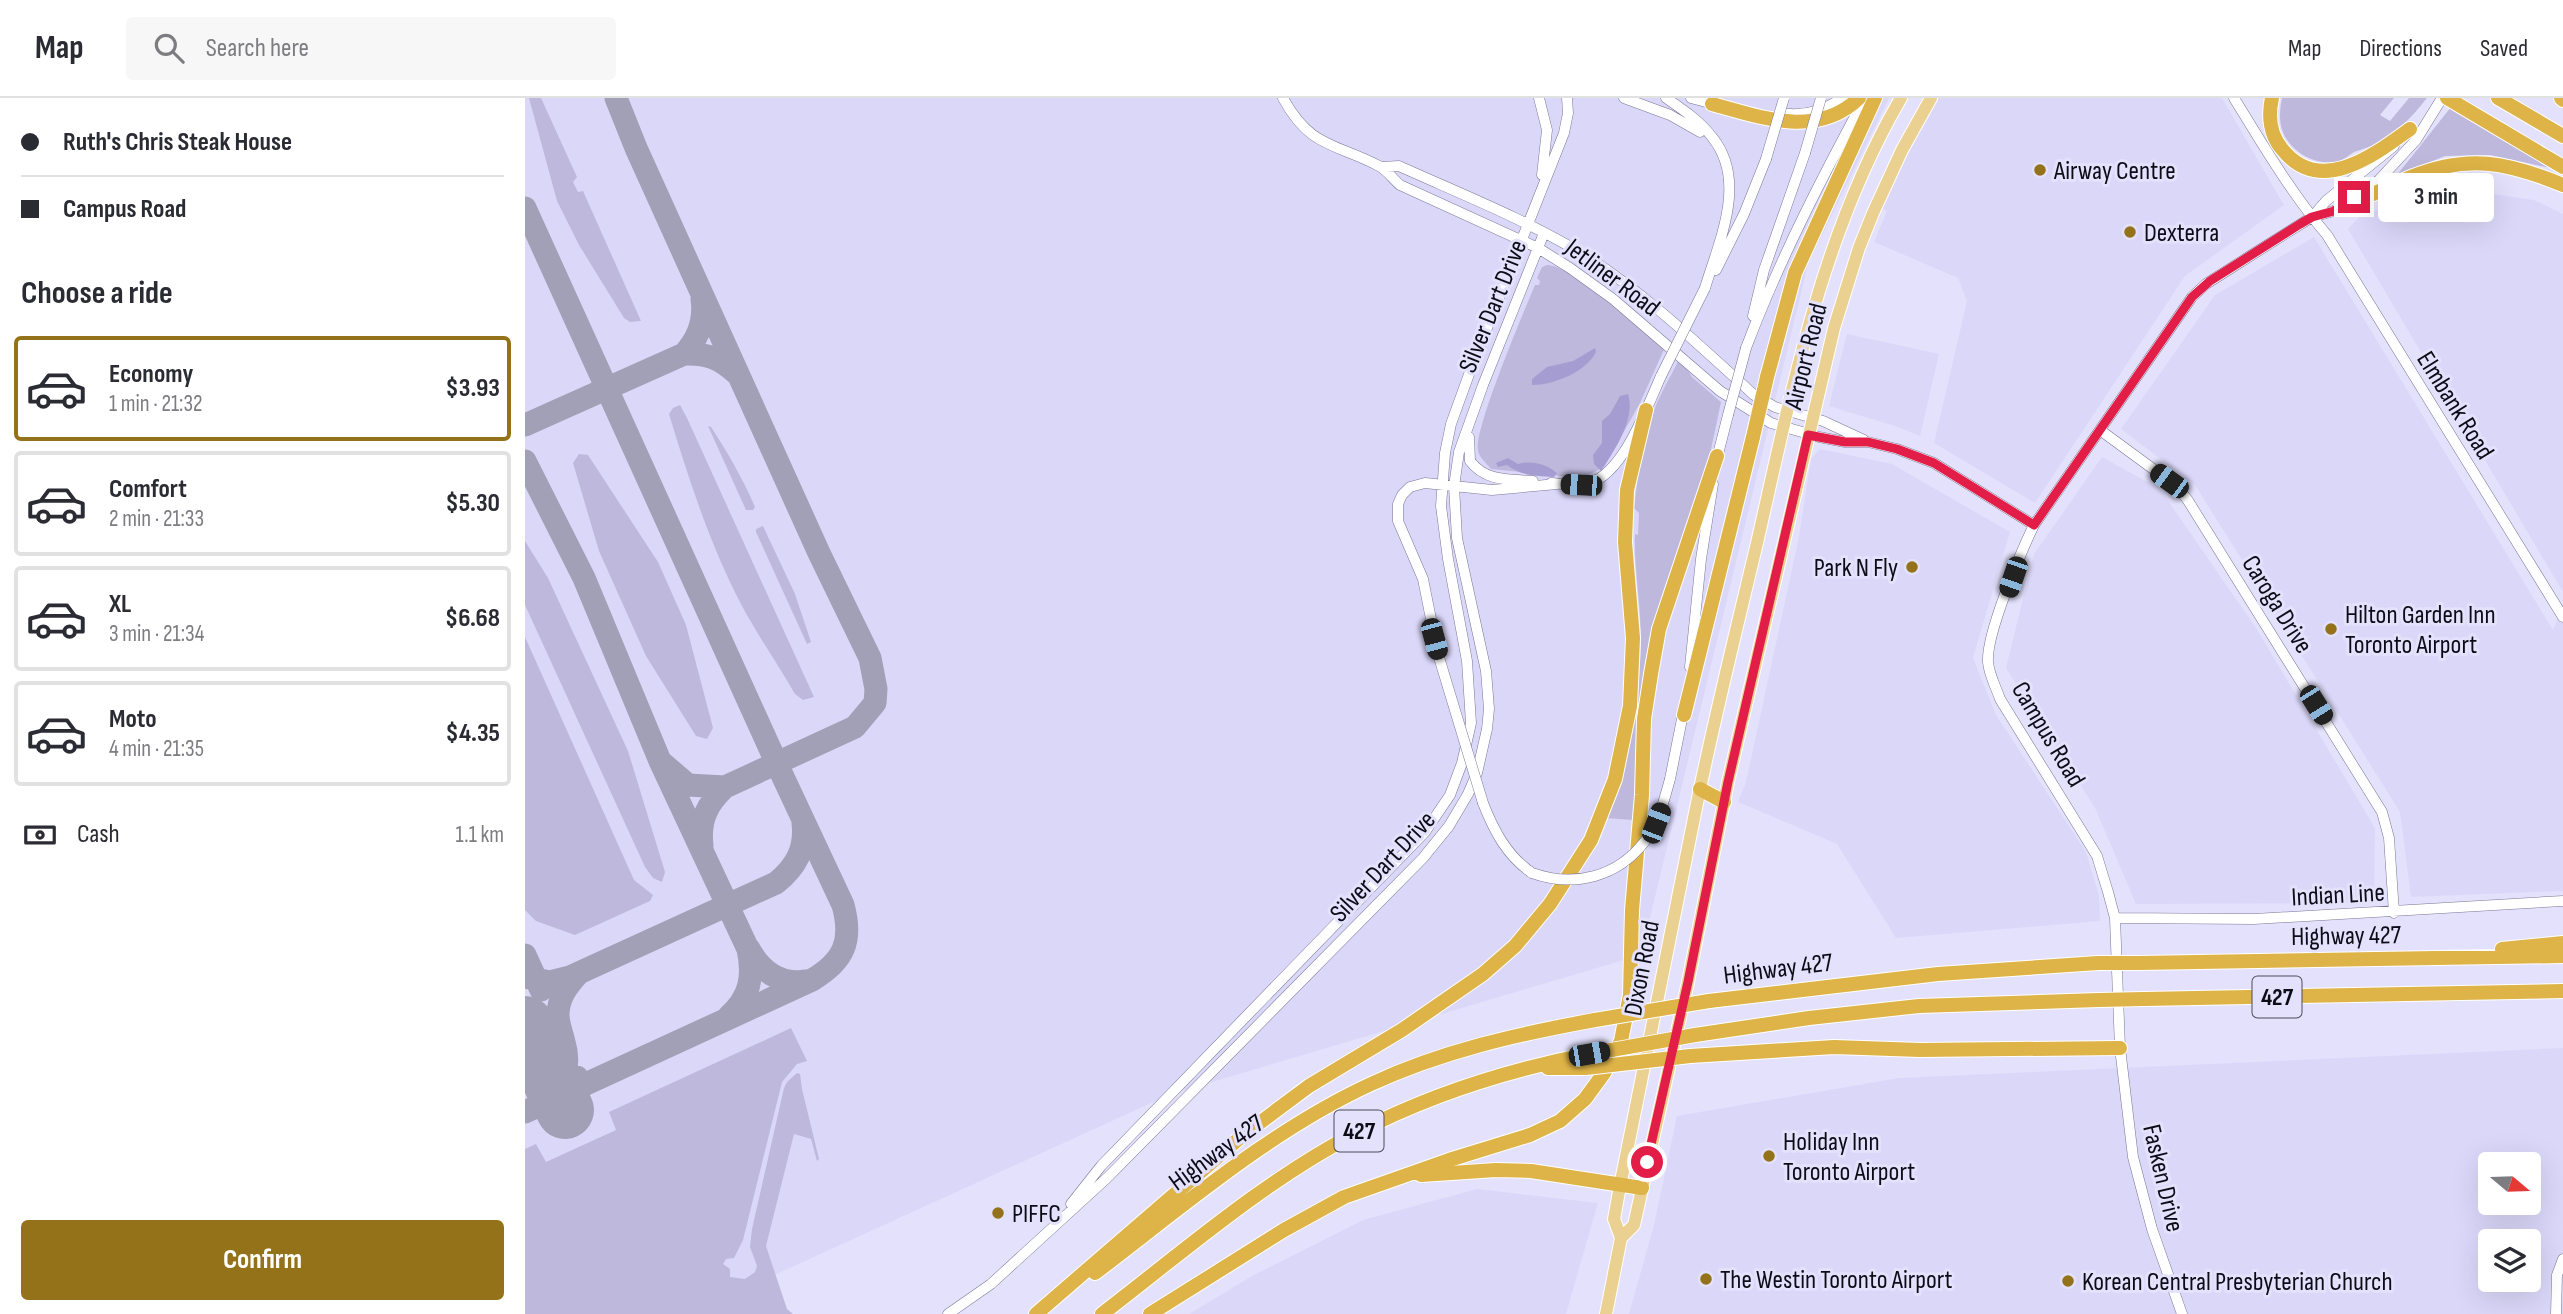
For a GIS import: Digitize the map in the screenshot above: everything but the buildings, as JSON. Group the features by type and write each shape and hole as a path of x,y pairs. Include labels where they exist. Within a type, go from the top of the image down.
{"highway":[{"path":"1684,715 1795,273 1875,98"},
{"path":"2272,98 2271,127 2280,146 2292,160 2313,169 2328,171 2354,165 2410,129"},
{"path":"2444,98 2563,167"},
{"path":"2505,101 2563,136"},
{"path":"1711,104 1795,123 1826,119 1858,105"},
{"path":"2341,206 2423,172 2457,163 2498,165 2563,185"},
{"path":"1038,1314 1253,1128 1308,1086 1402,1030 1483,974 1515,946 1550,904 1591,840 1615,779 1630,706 1633,638 1625,542 1627,490 1646,410"},
{"path":"1150,1314 1284,1230 1344,1198 1449,1160 1530,1135 1560,1121 1585,1099 1604,1073 1621,1041 1630,995 1632,910 1642,795 1644,719 1659,629 1717,456"},
{"path":"1700,789 1724,802"},
{"path":"2409,958 2563,943"},
{"name":"Highway 427","path":"1038,1314 1247,1159 1285,1132 1337,1101 1382,1079 1444,1055 1503,1039 1709,1001 1938,974 2098,963 2563,956"},
{"name":"Highway 427","path":"1102,1314 1271,1186 1319,1154 1425,1100 1519,1069 1587,1061 1695,1035 1809,1018 1919,1006 2563,991"},
{"path":"1587,1061 1834,1047 2003,1050 2120,1048"},
{"path":"1409,1175 1496,1170 1531,1171 1641,1188"}],"main road":[{"name":"Airport Road","path":"1700,789 1807,329 1831,250 1867,163 1901,98"},
{"name":"Airport Road","path":"1724,802 1834,328 1859,248 1902,149 1931,98"},
{"name":"Dixon Road","path":"1606,1314 1621,1238 1614,1219 1700,789"},
{"name":"Dixon Road","path":"1621,1238 1634,1225 1688,982 1724,802"}],"street":[{"name":"Jetliner Road","path":"1283,98 1311,135 1327,145 1382,167 1400,185 1538,248 1596,285 1720,391 1771,423 1808,435 1845,442 1868,442"},
{"path":"1535,203 1547,142 1546,119 1539,98"},
{"path":"1535,203 1567,123 1567,98"},
{"path":"1625,98 1684,121 1721,150"},
{"path":"1666,98 1703,127 1721,150 1728,173 1730,198 1705,288"},
{"path":"1691,98 1711,104 1788,114 1820,111 1842,98"},
{"path":"1470,426 1468,453 1470,461 1481,473 1495,478 1581,485 1605,475 1626,449 1744,214 1766,159 1784,98"},
{"path":"1557,484 1492,490 1420,484 1410,487 1402,495 1397,510 1400,526 1423,579 1438,654 1483,803 1509,852 1520,864 1532,873 1562,880 1581,880 1615,868 1631,856 1646,840 1664,803 1684,715 1698,613 1701,559 1717,456 1762,277 1821,98"},
{"path":"1746,348 1768,289 1858,105 1866,98"},
{"name":"Elmbank Road","path":"2234,98 2265,150 2327,235 2562,614"},
{"path":"2434,107 2444,98"},
{"name":"Campus Road","path":"2312,217 2334,211 2391,169 2416,141 2434,107"},
{"name":"Campus Road","path":"2120,1048 2115,918 2097,856 2000,699 1988,660 1990,642 2020,556 2034,525 2192,297 2210,281 2312,217 2326,201 2384,156 2434,107"},
{"name":"Jetliner Road","path":"1382,167 1399,166 1543,233 1605,270 1641,297 1754,395 1775,407 1812,418 1868,442"},
{"name":"Silver Dart Drive","path":"1055,1224 1101,1167 1425,832 1450,795 1462,763 1471,723 1471,700 1467,661 1448,559 1441,485 1451,424 1535,203"},
{"name":"Silver Dart Drive","path":"948,1314 991,1284 1108,1177 1423,858 1459,811 1477,773 1489,709 1486,671 1457,538 1454,486 1459,452 1543,233"},
{"path":"1596,285 1605,270"},
{"name":"Caroga Drive","path":"2100,430 2175,485 2187,499 2382,812 2389,838 2394,913"},
{"path":"1868,442 1897,449 1934,463 2034,525"},
{"name":"Indian Line","path":"2115,918 2254,919 2394,913 2563,901"},
{"path":"1272,989 1282,1000"},
{"name":"Fasken Drive","path":"2120,1048 2135,1164 2152,1228 2182,1314"},
{"path":"2556,1314 2557,1275 2563,1259"}],"shaded area":[{"path":"525,98 1889,98 1808,264 1641,955 1171,1094 689,1314 525,1314"},
{"path":"529,98 541,98 577,177 573,182 578,192 583,191 641,321 630,322 624,318 579,245 557,201"},
{"path":"1939,98 2222,98 2284,205 2185,276 2035,503 1934,443 1967,301 1958,278 1874,242 1887,211 1882,208 1887,196"},
{"path":"2282,98 2394,98 2380,115 2390,121 2409,98 2427,98 2394,133 2340,161 2328,163 2304,155 2289,143 2281,125"},
{"path":"2451,107 2555,169 2490,155 2445,156 2397,175"},
{"path":"2450,188 2534,200 2563,214 2563,592 2348,229 2361,215"},
{"path":"2314,237 2553,630 2563,604 2563,891 2411,897 2400,812 2195,485 2121,429 2215,295"},
{"path":"1547,265 1572,275 1589,286 1666,345 1640,403 1604,467 1582,478 1491,469 1478,451 1483,420 1500,370 1535,285 1539,285 1537,278 1542,267"},
{"path":"1847,334 1939,354 1920,436 1829,406"},
{"path":"1595,348 1596,352 1585,366 1569,376 1550,383 1532,385 1532,379 1547,367 1573,361"},
{"path":"1680,357 1692,377 1721,402 1710,454 1650,638 1640,701 1634,817 1633,820 1606,818 1626,753 1638,687 1641,641 1635,534 1638,535 1639,513 1634,508 1643,446 1659,397"},
{"path":"1628,394 1630,404 1626,424 1601,471 1594,464 1593,455 1602,443 1602,421 1610,414 1620,396"},
{"path":"680,405 814,697 803,700 795,694 730,583 701,512 669,414 673,408"},
{"path":"708,426 740,476 755,507 753,510 746,510"},
{"path":"1820,449 1892,464 2010,532 1973,658 1996,715 2086,852 2099,896 2100,921 1896,938 1837,844 1738,802 1746,782 1799,537 1811,459"},
{"path":"579,454 588,455 658,562 686,625 713,728 707,739 696,736 646,656 599,551 573,463"},
{"path":"2102,457 2160,489 2256,628 2375,828 2374,903 2136,904 2095,808 2006,668 2034,554"},
{"path":"1508,458 1518,464 1539,464 1557,473 1554,477 1535,476 1507,465 1498,467 1496,463"},
{"path":"763,526 795,594 811,642 807,644 756,532 756,529"},
{"path":"525,541 548,578 628,751 665,872 662,882 653,878 645,867 525,605"},
{"path":"525,637 634,880 653,895 650,901 575,935 536,921 525,910"},
{"path":"791,1028 807,1061 797,1064 782,1082 743,1240 734,1258 726,1259 723,1264 730,1269 730,1277 745,1279 755,1272 757,1266 750,1247 752,1229 784,1088 797,1073 800,1074 819,1159 817,1161 811,1139 794,1134 766,1246 787,1309 793,1314 525,1314 525,1149 536,1144 546,1162 616,1130 609,1112"},
{"path":"2563,1048 2563,1314 1629,1314 1654,1225 1677,1116 1899,1078"},
{"path":"1477,1189 1598,1203 1566,1314 1189,1314 1252,1276 1363,1220"}],"taxiway":[{"path":"616,98 636,148 819,553 870,658 876,689 875,703 855,727 725,787 688,785 660,761"},
{"path":"525,208 843,905 847,929 839,957 812,980 525,1112"},
{"path":"684,354 699,329 702,299"},
{"path":"525,425 684,354 700,354 713,358 737,374"},
{"path":"525,461 584,578 660,761 748,949 751,969 749,986 742,1001 729,1016"},
{"path":"702,846 703,820 713,800 725,787"},
{"path":"525,977 550,982 570,977 776,883 789,871 798,857 803,841 803,823"},
{"path":"749,949 759,964 772,975 787,981 806,981"},
{"path":"525,955 541,990"},
{"path":"546,1100 561,1081 567,1059 558,1009 562,997 579,973"},
{"path":"540,1057 559,1072 577,1077"}],"runway":[{"path":"525,1025 565,1110"}],"place":[{"name":"Airway Centre","path":"2040,170"},
{"name":"Dexterra","path":"2130,232"},
{"name":"Park N Fly","path":"1912,567"},
{"name":"Hilton Garden Inn Toronto Airport","path":"2331,629"},
{"name":"Holiday Inn Toronto Airport","path":"1769,1156"},
{"name":"PIFFC","path":"998,1213"},
{"name":"The Westin Toronto Airport","path":"1706,1279"},
{"name":"Korean Central Presbyterian Church","path":"2068,1281"}],"route":[{"path":"1647,1162 1688,982 1728,782 1808,435 1845,442 1868,442 1920,456 2034,525 2192,297 2210,281 2300,224 2312,217 2334,211 2354,197"}]}
